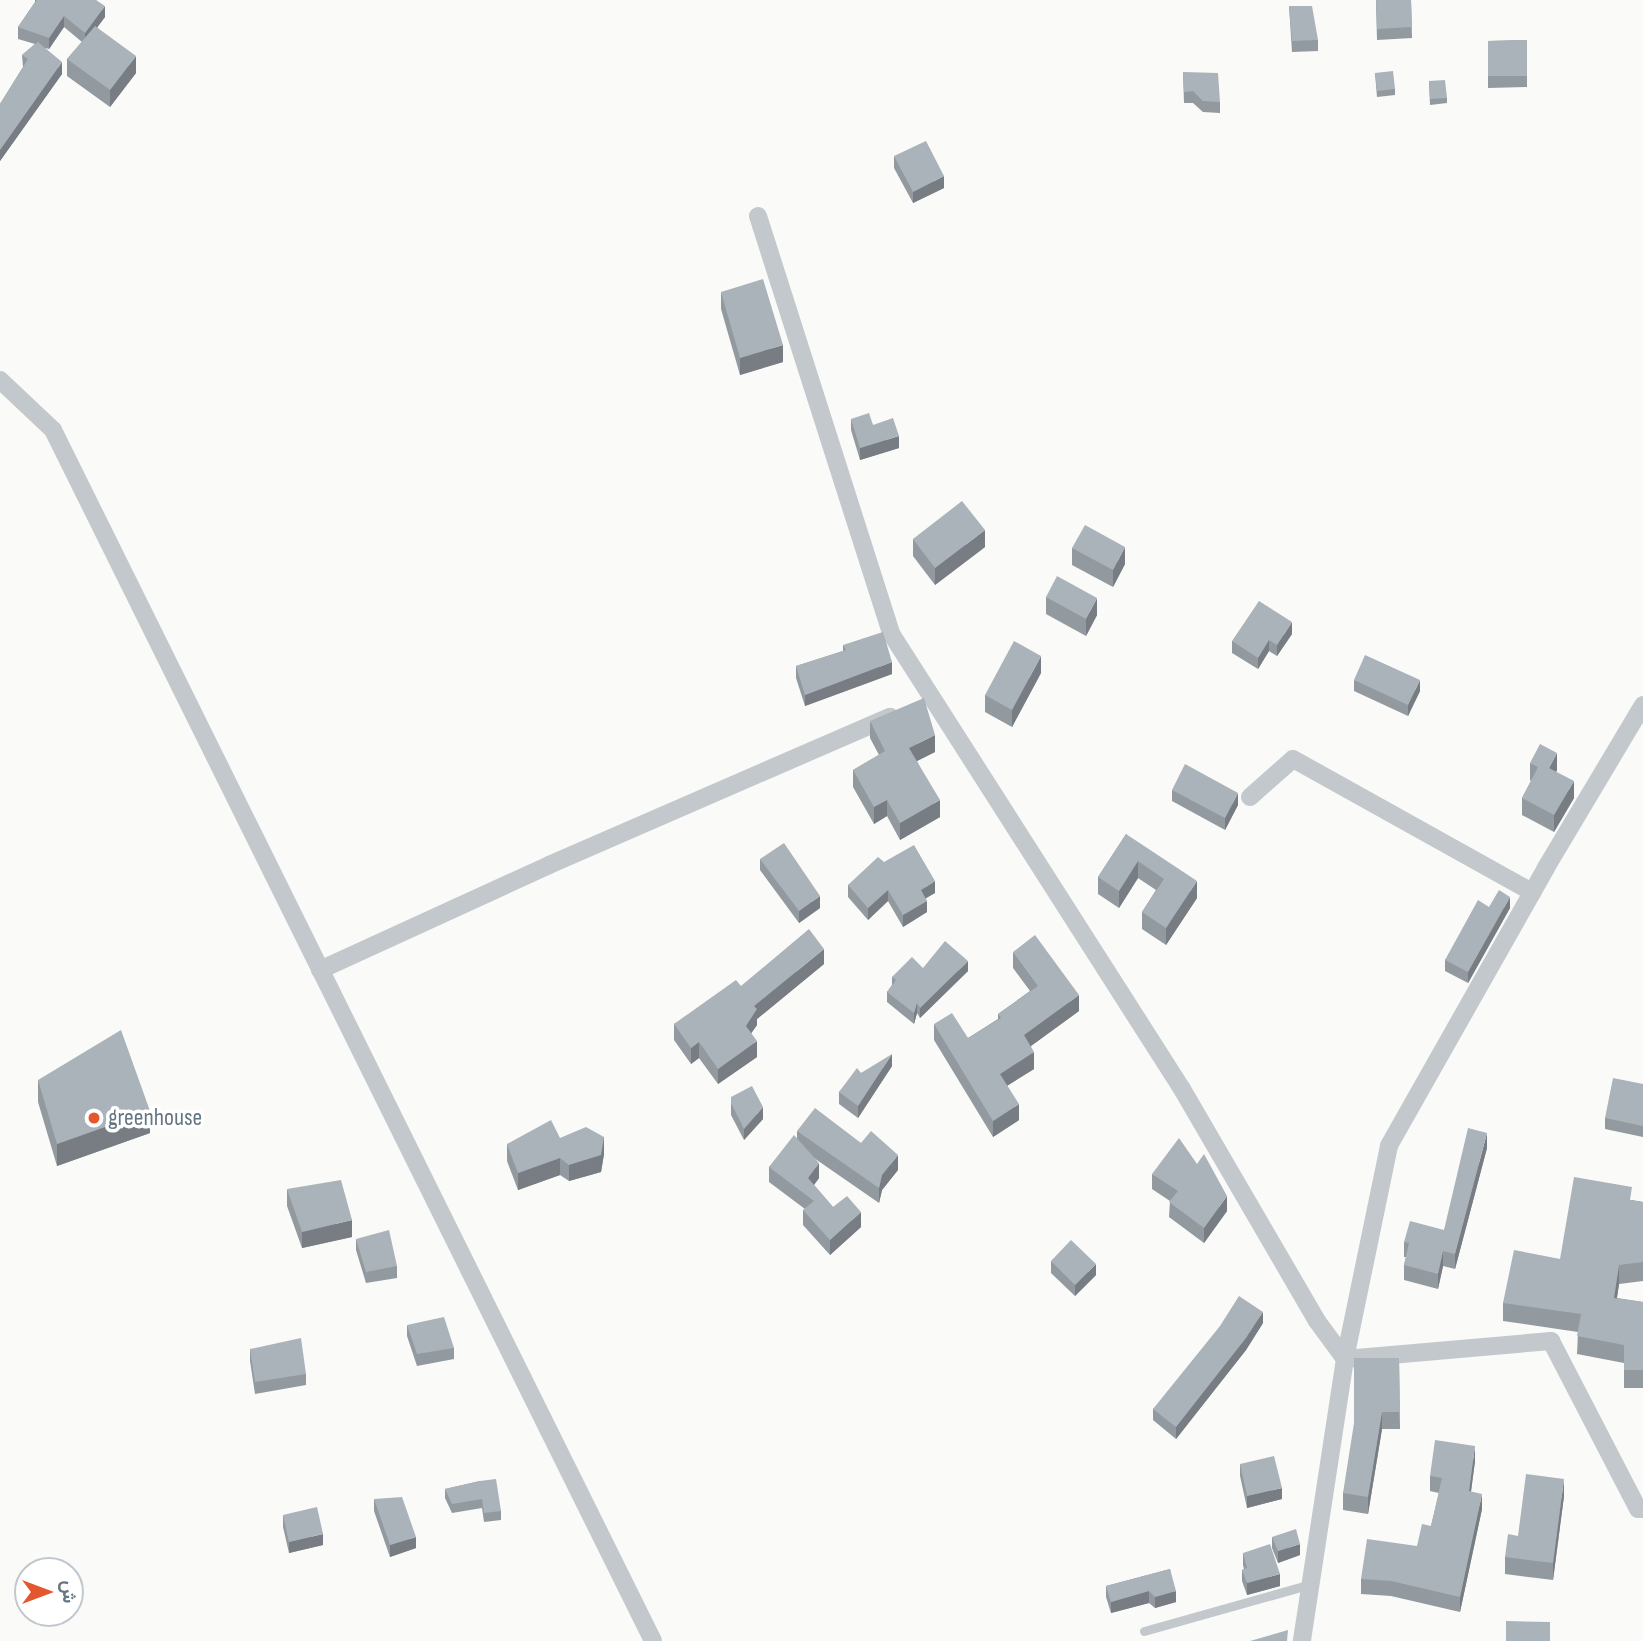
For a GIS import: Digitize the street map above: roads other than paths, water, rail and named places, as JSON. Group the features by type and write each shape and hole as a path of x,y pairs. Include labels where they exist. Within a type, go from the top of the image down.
{"street":[{"path":"758,216 892,635 919,705 1182,1089 1317,1321 1345,1359"},
{"path":"0,380 53,430 653,1641"},
{"path":"320,970 550,865 919,705"},
{"path":"1302,1641 1345,1359 1389,1146 1532,892 1643,705"},
{"path":"1250,797 1293,760 1532,892"},
{"path":"1345,1359 1551,1341 1638,1509 1643,1508"}],"lane":[{"path":"1144,1631 1311,1584"}],"place":[{"name":"greenhouse","path":"94,1118"}]}
